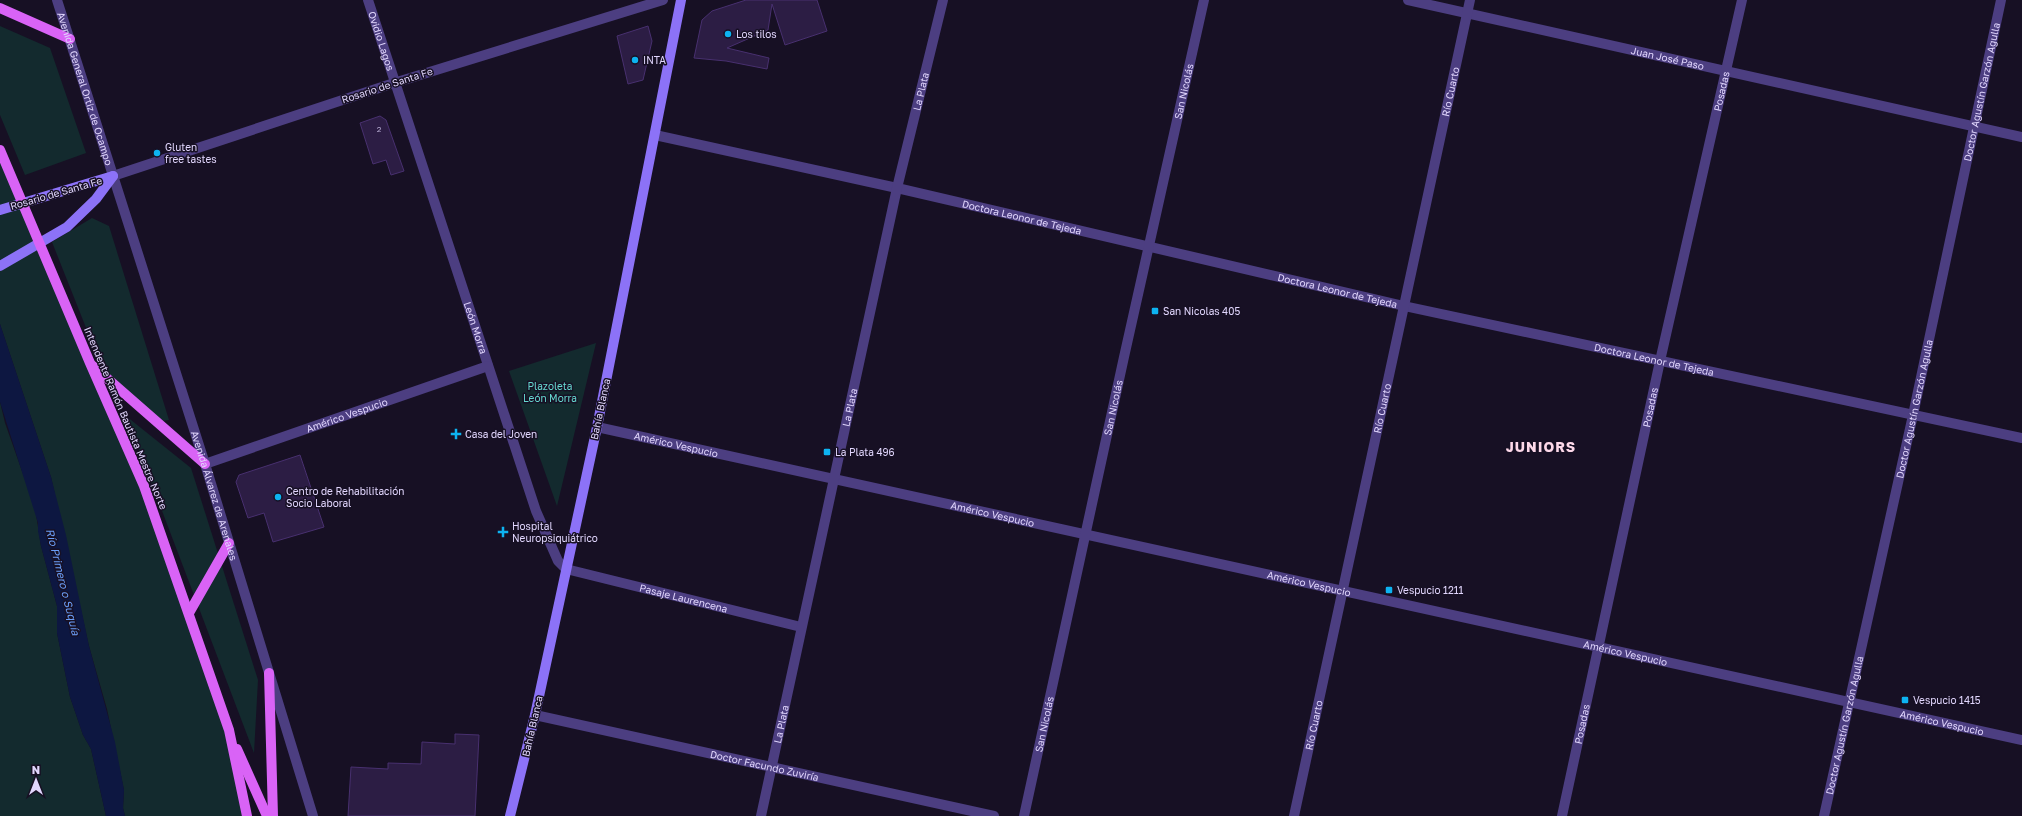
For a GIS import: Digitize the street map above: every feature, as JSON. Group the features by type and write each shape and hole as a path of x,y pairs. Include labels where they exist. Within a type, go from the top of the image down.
{"main road":[{"path":"0,8 70,39"},
{"name":"Intendente Ramón Bautista Mestre Norte","path":"0,150 144,486 229,730 247,816"},
{"path":"90,363 205,464"},
{"path":"189,613 229,543"},
{"path":"268,673 273,816"},
{"path":"229,730 267,816"}],"street":[{"name":"Avenida General Ortiz de Ocampo","path":"57,0 113,176"},
{"name":"Ovidio Lagos","path":"368,0 394,83"},
{"name":"Rosario de Santa Fe","path":"0,210 113,176 394,83 663,0"},
{"name":"Bahía Blanca","path":"510,816 535,715 597,427 681,0"},
{"name":"La Plata","path":"761,816 832,478 897,188 943,0"},
{"name":"San Nicolás","path":"1024,816 1204,0"},
{"name":"Juan José Paso","path":"1408,0 1468,12 2022,136"},
{"name":"Río Cuarto","path":"1294,816 1470,0"},
{"name":"Posadas","path":"1562,816 1660,361 1742,0"},
{"name":"Doctor Agustín Garzón Agulla","path":"1824,816 1848,702 1913,415 2001,0"},
{"name":"León Morra","path":"394,83 543,530 558,561 566,569"},
{"name":"Doctora Leonor de Tejeda","path":"655,135 897,188 1149,248 1404,306 2022,438"},
{"name":"Rosario de Santa Fe","path":"0,266 66,227 96,199 113,176"},
{"name":"Avenida Álvarez de Arenales","path":"113,176 205,464 313,816"},
{"name":"Américo Vespucio","path":"205,464 488,366"},
{"name":"Américo Vespucio","path":"597,427 2022,740"},
{"name":"Pasaje Laurencena","path":"566,569 801,627"},
{"name":"Doctor Facundo Zuviría","path":"535,715 772,768 878,789 994,816"}],"green space":[{"path":"0,26 50,48 86,153 25,175 0,115"},
{"path":"0,150 144,486 229,730 247,816 125,816 123,808 124,790 107,709 89,646 51,477 0,324"},
{"path":"92,218 109,226 169,420 156,422 106,378 52,242"},
{"name":"Plazoleta León Morra","path":"596,343 557,506 509,371"},
{"path":"0,402 5,423 35,508 41,546 57,606 57,633 70,697 83,735 91,749 106,816 0,816"},
{"path":"126,416 191,468 258,680 254,753"}],"water":[{"name":"Río Primero o Suquía","path":"0,324 51,477 66,535 89,646 115,742 124,790 123,808 125,816 106,816 91,749 83,735 70,697 57,633 57,606 41,546 38,523 0,402"}],"building":[{"name":"Los tilos","path":"746,0 817,0 827,31 785,45 772,4 768,30 727,48 769,58 767,69 726,61 694,58 702,20 712,11"},
{"name":"INTA","path":"648,26 652,41 643,80 628,84 617,36"},
{"path":"380,116 386,120 404,171 391,175 386,160 373,164 360,123"},
{"name":"Centro de Rehabilitación Socio Laboral","path":"300,455 324,527 273,542 264,513 248,518 236,482 239,475"},
{"path":"455,734 479,735 475,816 348,816 351,767 388,769 388,763 421,764 422,742 455,744"}],"place":[{"name":"Los tilos","path":"728,34"},
{"name":"INTA","path":"635,60"},
{"name":"Gluten free tastes","path":"157,153"},
{"name":"San Nicolas 405","path":"1155,311"},
{"name":"Casa del Joven","path":"456,434"},
{"name":"La Plata 496","path":"827,452"},
{"name":"Centro de Rehabilitación Socio Laboral","path":"278,497"},
{"name":"Hospital Neuropsiquiátrico","path":"503,532"},
{"name":"Vespucio 1211","path":"1389,590"},
{"name":"Vespucio 1415","path":"1905,700"}],"district":[{"name":"JUNIORS","path":"1541,447"}]}
